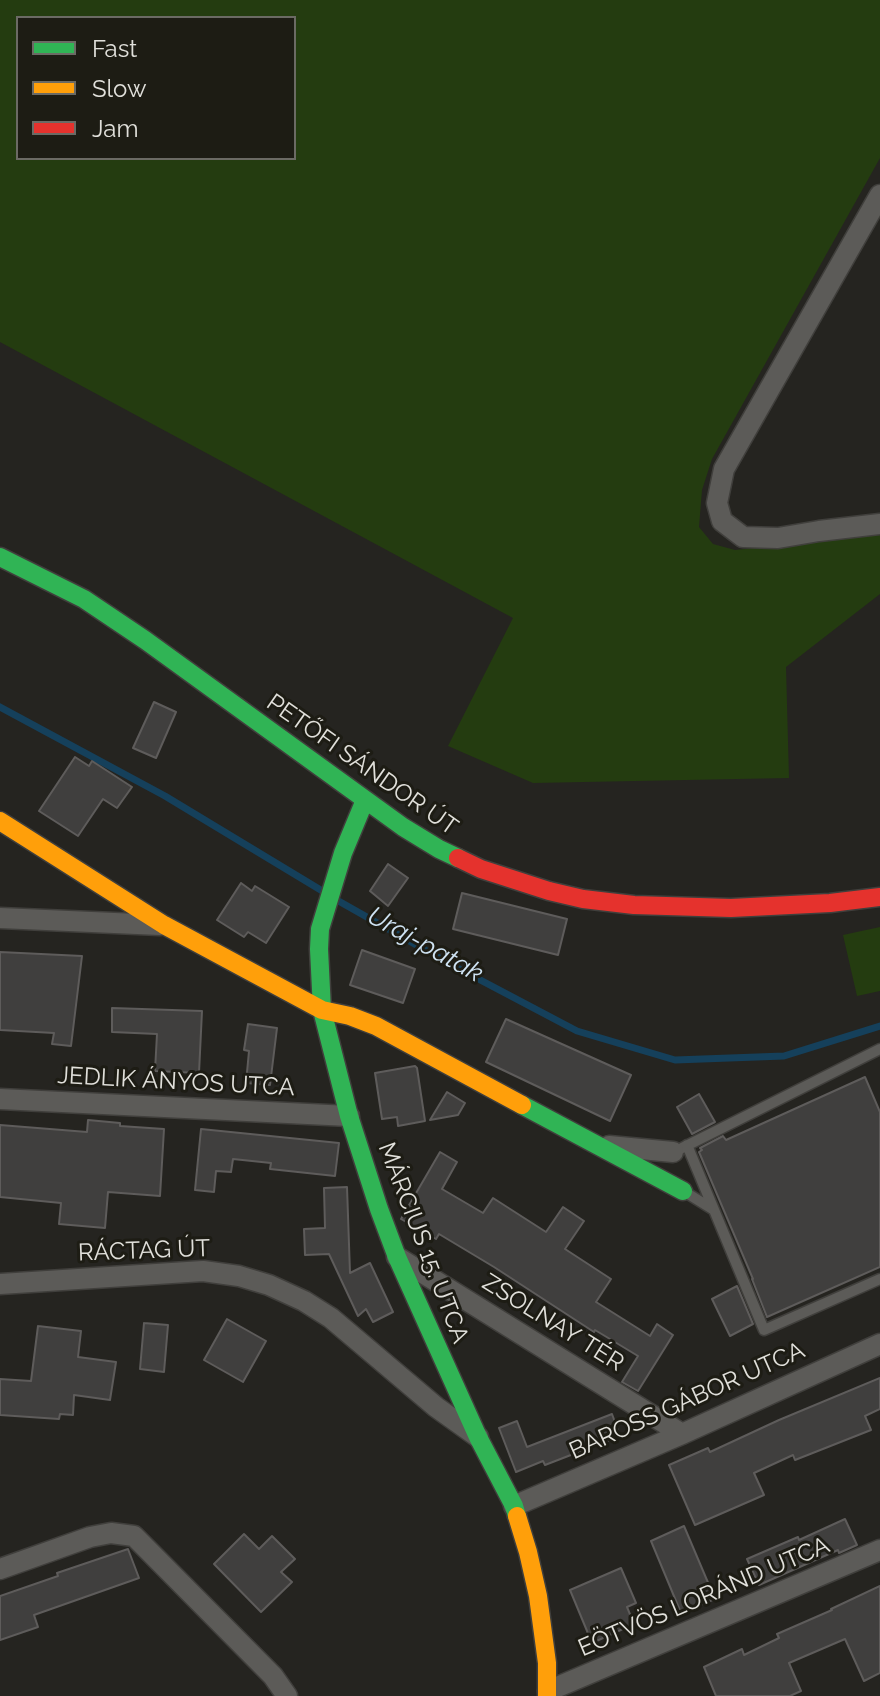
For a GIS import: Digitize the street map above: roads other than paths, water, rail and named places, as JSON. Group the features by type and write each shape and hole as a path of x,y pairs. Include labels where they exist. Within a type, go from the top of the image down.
{"street":[{"path":"880,195 724,469 717,503 722,521 743,537 778,538 880,524"},
{"name":"PETŐFI SÁNDOR ÚT","path":"0,557 84,599 403,827 458,859 516,882 583,899 634,905 731,908 818,904 880,897"},
{"name":"MÁRCIUS 15. UTCA","path":"365,800 343,853 325,910 319,949 322,1010 349,1116 397,1257 478,1437 514,1506 538,1596 548,1694"},
{"path":"0,821 164,925 322,1010 376,1026 683,1191"},
{"path":"0,918 164,925"},
{"name":"JEDLIK ÁNYOS UTCA","path":"0,1099 349,1116"},
{"path":"597,1144 680,1148"},
{"name":"ZSOLNAY TÉR","path":"397,1257 682,1434"},
{"name":"RÁCTAG ÚT","path":"0,1284 203,1271 239,1276 269,1285 331,1318 436,1407 478,1437"},
{"name":"BAROSS GÁBOR UTCA","path":"514,1506 880,1344"},
{"path":"0,1569 90,1537 111,1533 134,1536 273,1676 287,1696"},
{"name":"EÖTVÖS LORÁND UTCA","path":"548,1694 880,1550"}],"lane":[{"path":"880,1049 680,1148 714,1210 764,1330 880,1279"},
{"path":"683,1191 714,1210"}],"waterway":[{"name":"Uraj-patak","path":"0,707 165,796 324,892"},
{"name":"Uraj-patak","path":"335,899 577,1031 675,1060 784,1056 880,1026"}]}
